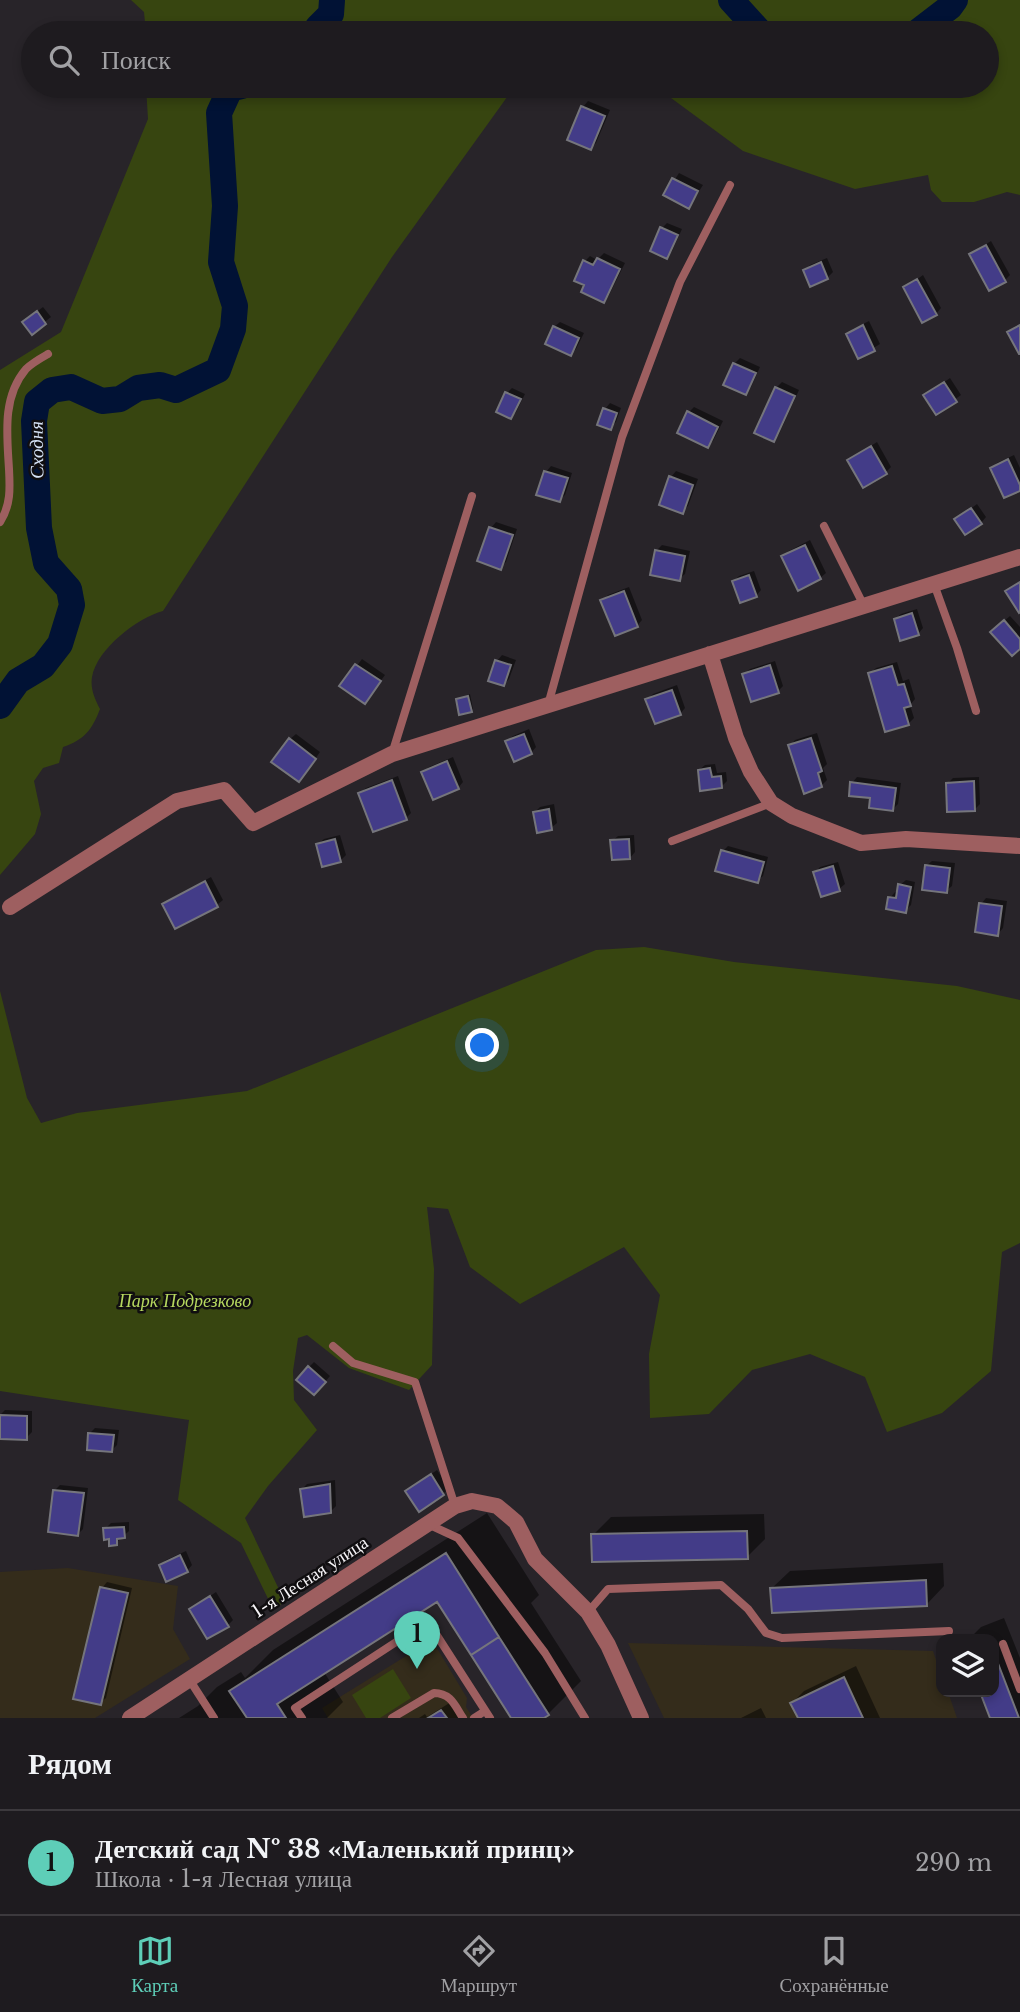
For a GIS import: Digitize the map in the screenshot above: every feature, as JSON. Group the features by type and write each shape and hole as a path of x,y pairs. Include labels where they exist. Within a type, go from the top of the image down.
{"street":[{"path":"10,907 177,800 224,790 253,823 392,754 1020,557"},
{"path":"710,654 736,738 751,772 771,803 792,816 861,843 906,839 1020,846"},
{"path":"455,1506 472,1501 497,1506 516,1522 535,1559 587,1612 608,1645 641,1718"},
{"name":"1-я Лесная улица","path":"130,1718 455,1506"}],"lane":[{"path":"548,705 622,437 680,282 730,185"},
{"path":"0,522 8,506 10,488 8,407 17,382 28,367 48,354"},
{"path":"392,754 472,496"},
{"path":"824,526 864,606"},
{"path":"934,584 976,711"},
{"path":"672,841 771,803"},
{"path":"333,1346 353,1363 415,1382 455,1506"},
{"path":"427,1524 458,1538 545,1653 585,1718"},
{"path":"587,1612 608,1589 720,1585 748,1609 766,1633 782,1638 948,1631"},
{"path":"302,1718 295,1708 416,1629 424,1627 431,1628 436,1633 488,1715 474,1718"},
{"path":"1003,1644 1020,1689"},
{"path":"189,1679 214,1718"},
{"path":"392,1718 434,1693 450,1698 463,1718"}],"shaded area":[{"path":"68,1568 178,1586 173,1629 190,1659 95,1718 0,1718 0,1572"},
{"path":"432,1640 467,1698 466,1707 473,1718 328,1718 322,1708"},
{"path":"628,1643 933,1651 936,1660 936,1697 950,1697 957,1718 664,1718"}],"green space":[{"path":"131,0 326,0 330,8 337,6 336,0 1020,0 1020,195 1007,192 974,202 942,202 931,190 928,175 855,189 743,151 671,98 999,98 999,21 145,21 144,12"},
{"path":"147,98 506,98 392,257 163,611 142,620 120,636 95,666 92,681 93,694 100,709 97,716 82,737 63,747 59,763 43,768 34,781 41,814 35,834 0,875 0,370 61,332 148,119"},
{"name":"Парк Подрезково","path":"644,947 734,962 957,986 1020,1000 1020,1243 1002,1252 991,1371 942,1413 887,1432 865,1377 810,1354 752,1370 709,1414 650,1418 649,1354 660,1295 624,1247 520,1304 470,1267 448,1209 427,1207 434,1269 432,1365 409,1390 349,1368 307,1335 298,1338 293,1371 294,1400 317,1430 268,1486 245,1518 285,1602 273,1609 241,1543 178,1500 189,1420 0,1391 0,991 27,1098 41,1123 77,1113 247,1091 596,950"},
{"path":"393,1669 411,1698 380,1718 366,1718 352,1695"}],"building":[{"path":"581,106 605,116 591,150 567,140"},
{"path":"672,178 698,191 689,209 663,195"},
{"path":"660,227 678,235 667,259 650,251"},
{"path":"986,245 1006,282 989,291 969,254"},
{"path":"597,258 620,269 604,303 581,292 584,285 574,281 583,260 593,265"},
{"path":"821,262 828,279 810,287 803,270"},
{"path":"917,279 937,315 922,323 903,287"},
{"path":"37,311 46,324 32,335 22,322"},
{"path":"863,325 875,351 858,359 846,334"},
{"path":"1020,325 1020,354 1019,354 1007,332"},
{"path":"553,326 579,338 571,356 545,344"},
{"path":"733,363 756,373 746,395 723,385"},
{"path":"944,382 957,402 936,415 923,395"},
{"path":"775,387 795,396 774,442 754,433"},
{"path":"505,392 521,399 511,419 496,412"},
{"path":"603,408 617,413 611,430 597,425"},
{"path":"687,411 718,427 708,448 677,433"},
{"path":"871,446 887,474 863,488 847,460"},
{"path":"1008,459 1020,485 1020,491 1004,498 990,468"},
{"path":"544,471 568,478 560,502 536,495"},
{"path":"669,476 693,485 683,514 659,505"},
{"path":"971,508 982,524 965,535 954,519"},
{"path":"489,527 513,535 501,570 477,561"},
{"path":"805,545 821,579 798,591 781,556"},
{"path":"655,550 685,556 680,581 650,575"},
{"path":"749,575 757,597 740,603 732,581"},
{"path":"1020,582 1020,612 1019,613 1005,591"},
{"path":"624,591 638,627 615,636 600,600"},
{"path":"912,613 919,635 900,641 894,619"},
{"path":"1004,620 1020,639 1020,649 1012,656 990,632"},
{"path":"495,660 511,665 504,686 488,681"},
{"path":"355,664 381,681 365,704 339,686"},
{"path":"770,665 779,693 751,702 742,674"},
{"path":"892,666 898,685 904,684 911,706 904,708 909,725 885,732 868,673"},
{"path":"672,690 681,715 655,724 645,699"},
{"path":"468,696 472,712 459,715 456,699"},
{"path":"524,734 532,754 514,762 505,741"},
{"path":"289,738 316,759 299,782 271,762"},
{"path":"811,738 822,771 818,773 822,787 804,794 788,745"},
{"path":"447,761 459,789 433,800 421,772"},
{"path":"710,768 712,777 721,776 722,788 700,791 698,770"},
{"path":"392,780 407,820 373,832 358,793"},
{"path":"974,781 975,811 947,812 946,783"},
{"path":"850,782 896,788 893,811 869,808 870,798 849,796"},
{"path":"549,809 552,830 537,833 533,812"},
{"path":"335,839 341,862 322,867 316,844"},
{"path":"629,839 630,859 612,860 610,840"},
{"path":"721,850 764,862 758,883 715,871"},
{"path":"925,865 950,868 947,893 922,890"},
{"path":"833,866 840,891 821,897 813,872"},
{"path":"205,881 218,907 175,929 162,904"},
{"path":"898,884 911,887 906,913 886,909 888,897 896,898"},
{"path":"979,903 1002,906 998,936 975,932"},
{"path":"308,1366 326,1382 314,1395 296,1380"},
{"path":"0,1415 27,1416 27,1440 0,1439"},
{"path":"88,1433 114,1435 112,1452 87,1450"},
{"path":"431,1474 444,1495 419,1512 405,1491"},
{"path":"330,1484 331,1513 304,1517 300,1489"},
{"path":"53,1490 84,1493 78,1536 48,1532"},
{"path":"124,1527 125,1538 117,1539 117,1545 109,1546 109,1539 104,1540 103,1528"},
{"path":"747,1531 748,1559 592,1562 591,1534"},
{"path":"446,1553 499,1637 471,1655 437,1602 277,1704 286,1718 247,1718 229,1691"},
{"path":"180,1555 188,1572 166,1582 159,1565"},
{"path":"926,1580 927,1606 772,1613 770,1588"},
{"path":"100,1587 128,1593 101,1705 73,1699"},
{"path":"210,1596 229,1627 207,1639 189,1609"},
{"path":"499,1637 549,1715 544,1718 511,1718 471,1655"},
{"path":"999,1666 1019,1718 990,1718 982,1697 999,1697"},
{"path":"844,1677 863,1718 798,1718 790,1703"},
{"path":"441,1710 447,1718 428,1718"}],"waterway":[{"name":"Сходня","path":"324,21 331,14 332,0"},
{"name":"Сходня","path":"731,0 750,21"},
{"name":"Сходня","path":"932,21 955,0"},
{"name":"Сходня","path":"0,706 18,681 43,666 60,644 72,605 69,589 46,563 39,528 34,421 37,402 52,390 71,387 102,401 120,399 138,388 160,385 176,390 218,370 233,329 235,306 221,262 225,206 219,113 226,98"}],"place":[{"name":"Детский сад № 38 «Маленький принц»","path":"417,1669"}]}
